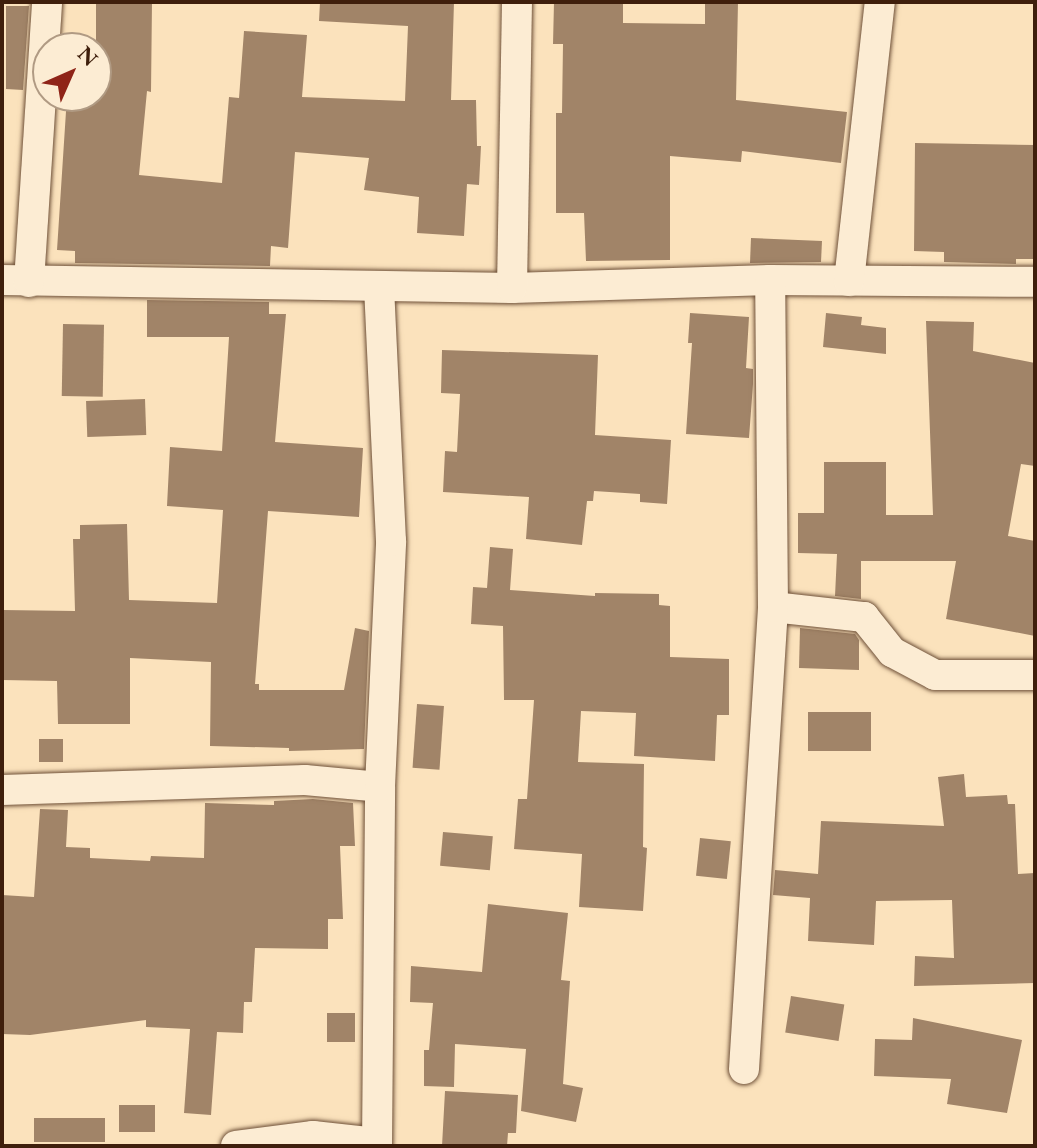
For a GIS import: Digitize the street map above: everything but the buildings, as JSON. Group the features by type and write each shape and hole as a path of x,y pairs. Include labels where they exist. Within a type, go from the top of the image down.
{"street":[{"path":"47,2 16,281 512,288 770,280 1035,282"},
{"path":"512,288 517,2"},
{"path":"849,281 880,2"},
{"path":"744,1069 773,607 770,280"},
{"path":"236,1146 313,1136 377,1144 380,787 391,541 379,287"},
{"path":"773,607 864,617 892,652 935,675 1035,675"},
{"path":"2,790 305,780 380,787"}]}
